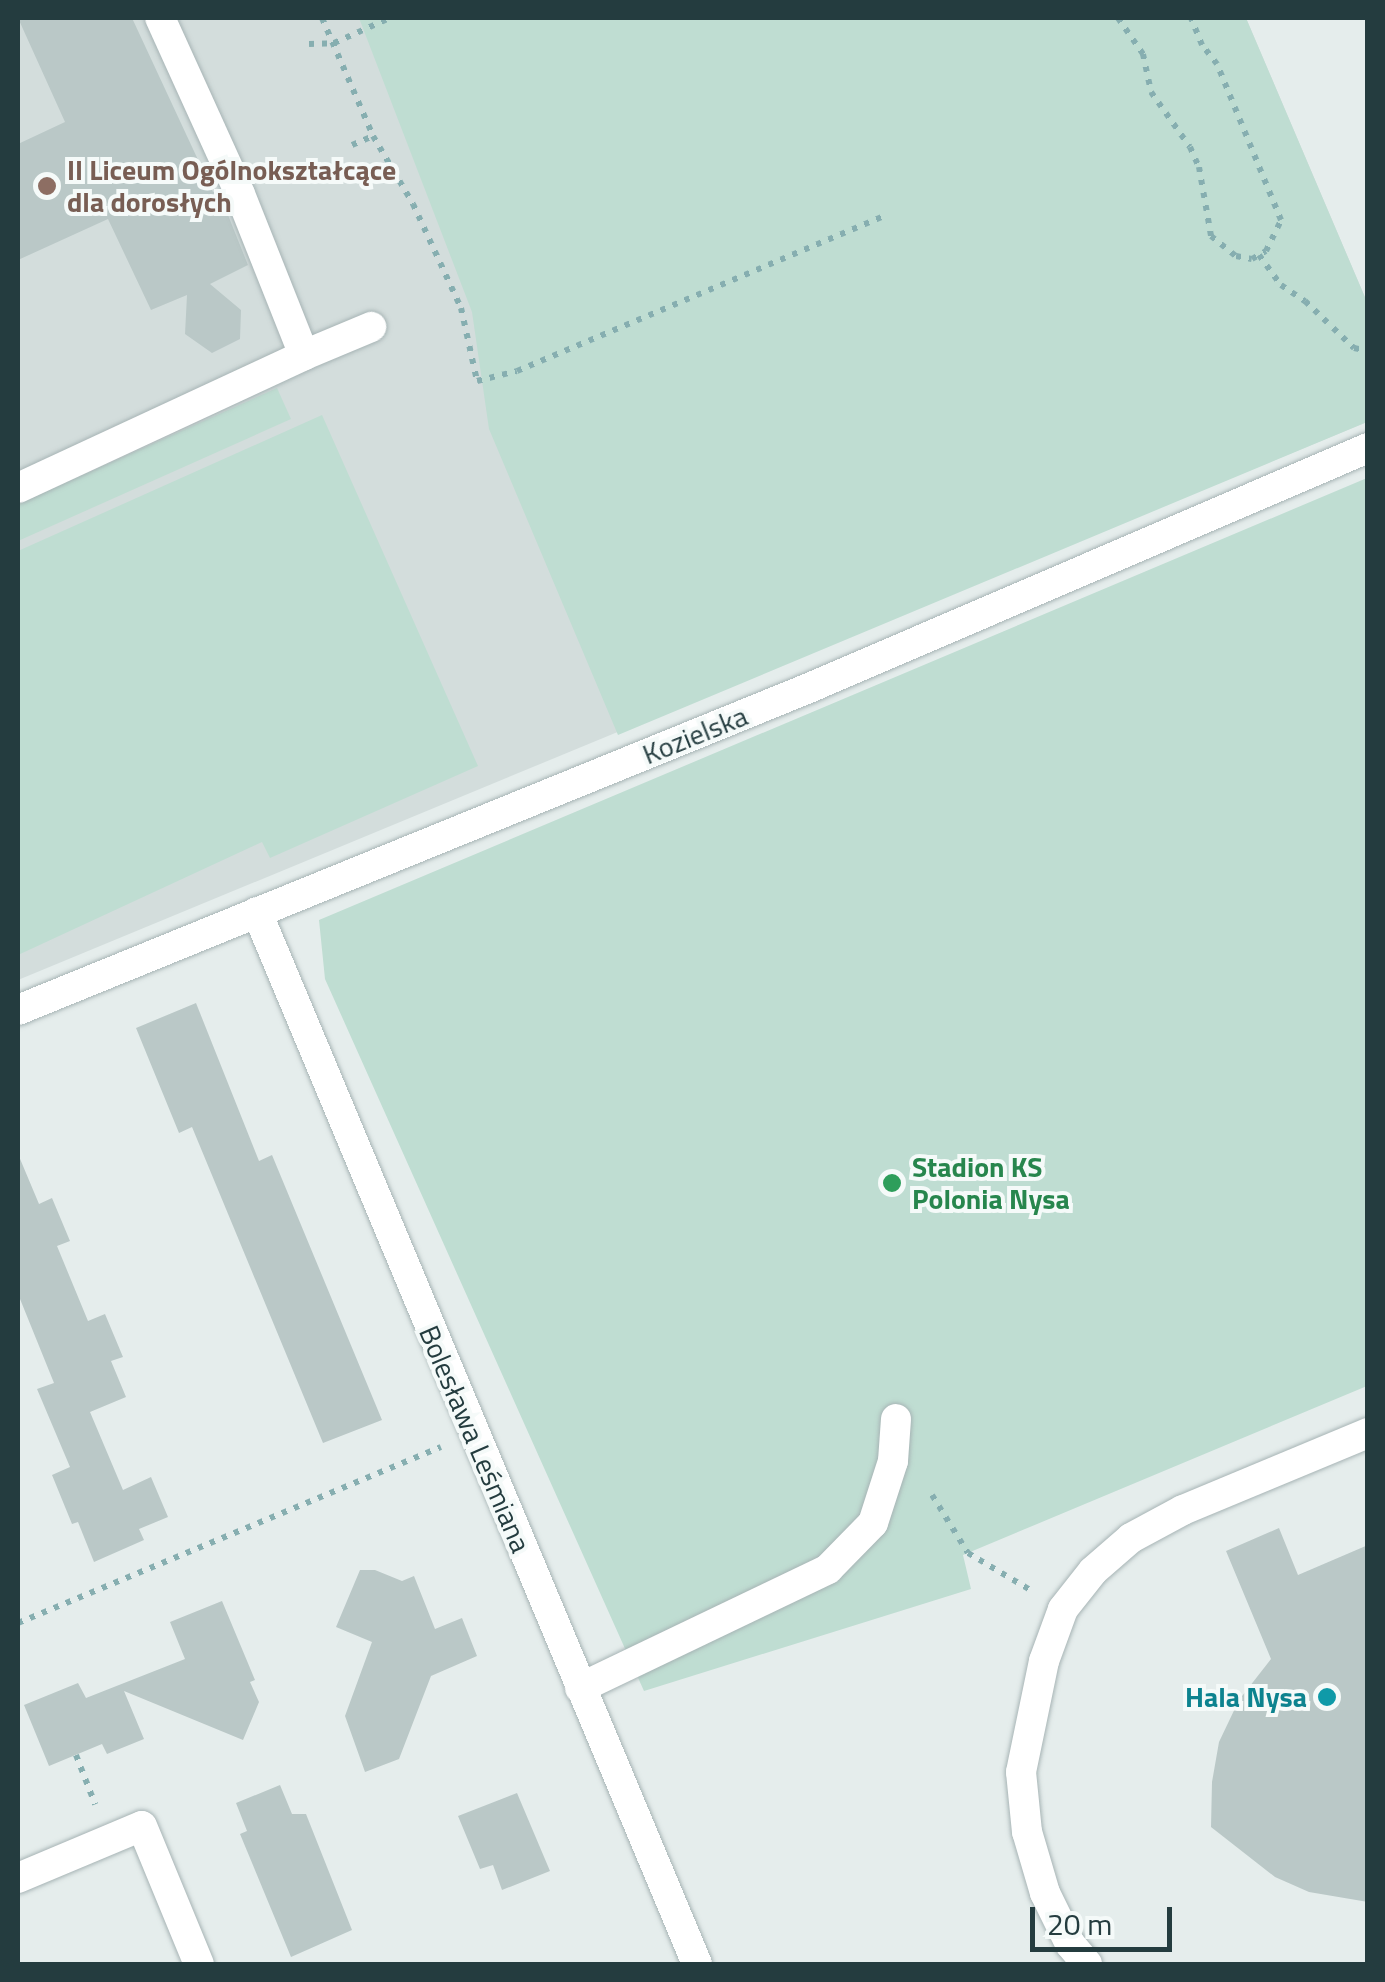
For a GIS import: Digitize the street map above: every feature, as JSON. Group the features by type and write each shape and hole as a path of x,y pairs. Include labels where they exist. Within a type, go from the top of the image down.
{"street":[{"path":"160,18 240,194 304,355"},
{"path":"18,488 371,327"},
{"name":"Kozielska","path":"18,1010 809,688 1368,448"},
{"name":"Bolesława Leśmiana","path":"256,912 697,1964"},
{"path":"580,1688 828,1569 873,1524 893,1461 896,1419"},
{"path":"1087,1964 1070,1944 1045,1892 1028,1832 1021,1772 1035,1696 1063,1609 1093,1571 1131,1538 1183,1510 1368,1433"},
{"path":"18,1878 142,1826 200,1964"}],"path":[{"path":"322,18 374,136 413,204 461,308 477,381 517,371 886,214"},
{"path":"309,44 334,43 390,18"},
{"path":"1118,18 1143,54 1151,92 1190,147 1211,236 1236,256 1252,259 1279,230 1281,220 1218,64 1202,45 1191,18"},
{"path":"352,145 374,136"},
{"path":"1259,255 1281,285 1305,300 1354,348 1368,351"},
{"path":"18,1623 473,1434"},
{"path":"932,1494 968,1553 1063,1609"},
{"path":"76,1755 100,1814"}],"shaded area":[{"path":"18,18 1246,18 1367,302 1367,422 18,980"}],"green space":[{"path":"359,18 1246,18 1367,302 1367,422 618,735 489,429 472,312"},
{"path":"277,388 291,419 18,541 18,504"},
{"path":"322,415 478,766 270,858 262,842 18,955 18,551"},
{"name":"Stadion KS Polonia Nysa","path":"1367,478 1367,1386 963,1555 971,1589 644,1691 325,979 319,920"}],"building":[{"path":"18,18 132,18 213,192 218,190 248,265 210,284 241,310 240,339 212,353 185,334 187,295 151,310 108,219 18,260 18,144 65,122"},
{"path":"196,1003 259,1161 272,1155 382,1420 323,1443 192,1127 179,1133 136,1028"},
{"path":"18,1154 39,1204 52,1198 70,1241 57,1246 88,1321 105,1314 123,1357 111,1361 126,1397 90,1412 123,1490 151,1477 168,1517 139,1529 144,1540 94,1562 78,1522 72,1524 52,1475 70,1467 37,1389 54,1383 18,1294"},
{"name":"Hala Nysa","path":"1279,1528 1298,1575 1368,1545 1368,1902 1309,1892 1275,1877 1211,1827 1212,1782 1219,1742 1239,1700 1271,1659 1226,1551"},
{"path":"360,1570 375,1570 402,1581 414,1576 435,1629 462,1618 477,1656 431,1676 399,1759 365,1772 345,1716 372,1642 336,1627"},
{"path":"222,1601 255,1680 250,1682 259,1702 243,1740 124,1691 144,1739 107,1754 102,1744 49,1766 24,1705 78,1683 86,1698 185,1659 170,1622"},
{"path":"280,1785 292,1814 306,1814 352,1930 291,1957 240,1834 247,1831 236,1803"},
{"path":"517,1793 550,1871 502,1890 493,1865 480,1869 458,1816"}],"place":[{"name":"II Liceum Ogólnokształcące dla dorosłych","path":"47,186"},
{"name":"Stadion KS Polonia Nysa","path":"892,1183"},
{"name":"Hala Nysa","path":"1327,1697"}]}
